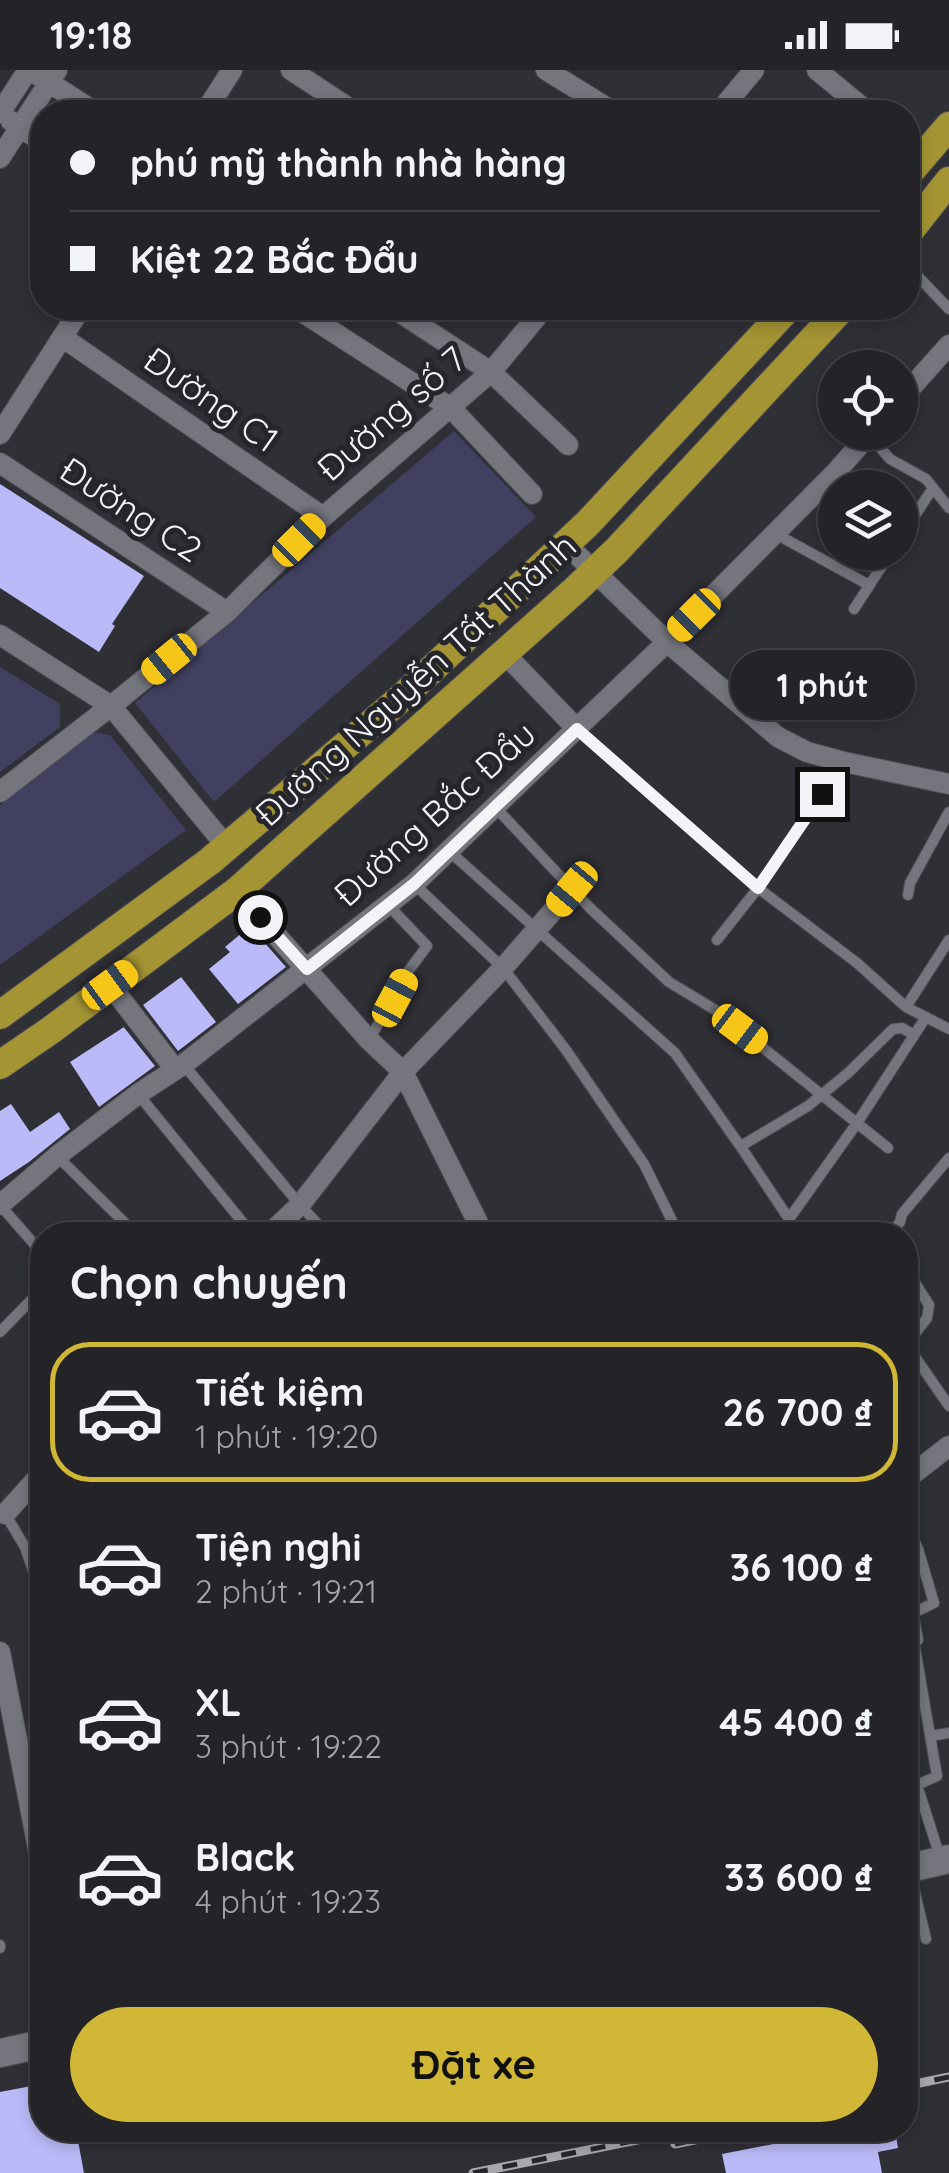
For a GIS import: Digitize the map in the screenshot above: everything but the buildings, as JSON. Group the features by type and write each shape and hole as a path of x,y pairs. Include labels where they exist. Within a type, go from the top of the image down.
{"main road":[{"path":"920,160 949,126"},
{"path":"920,218 949,182"},
{"name":"Đường Nguyễn Tất Thành","path":"0,1014 218,854 400,699 588,523 777,320"},
{"name":"Đường Nguyễn Tất Thành","path":"0,1065 237,890 504,654 594,572 831,320"},
{"path":"218,854 237,890"},
{"path":"918,1866 945,1860"},
{"path":"0,2053 30,2047"}],"street":[{"path":"30,134 0,113 29,70 53,76 81,100"},
{"path":"213,100 232,70"},
{"path":"291,70 337,100"},
{"path":"546,70 595,100"},
{"path":"729,100 754,70"},
{"path":"817,70 853,100"},
{"path":"37,100 53,76"},
{"path":"0,158 30,112"},
{"path":"0,434 73,320"},
{"path":"315,320 451,408 532,494"},
{"path":"411,320 491,372 568,446"},
{"name":"Đường số 7","path":"0,792 227,612 323,517 491,372 534,320"},
{"name":"Đường C1","path":"62,337 323,517"},
{"path":"918,380 949,345"},
{"name":"Đường Bắc Đẩu","path":"0,1205 58,1156 414,884 666,642 855,450"},
{"name":"Đường C2","path":"0,463 227,612"},
{"path":"566,544 666,642 778,737 808,752 844,762 949,784"},
{"path":"0,635 112,706 218,854"},
{"path":"504,654 577,729"},
{"path":"282,1222 300,1205 403,1072 572,889"},
{"path":"237,890 369,1040 403,1072 478,1222"},
{"path":"110,985 180,1066"},
{"path":"918,1470 949,1446"},
{"path":"2,1510 30,1483"},
{"path":"0,1652 30,1807"}],"lane":[{"path":"920,279 949,309"},
{"name":"Đường Bắc Đẩu","path":"883,450 890,459 926,479 949,508"},
{"path":"918,511 933,488"},
{"path":"775,534 870,585"},
{"path":"854,609 880,570"},
{"path":"577,729 758,888 906,1006 949,1029"},
{"path":"716,940 758,888 844,762"},
{"path":"496,807 572,889 669,982 716,1011 888,1148"},
{"path":"908,895 910,883 949,812"},
{"path":"449,851 675,1054 789,1220 926,1017"},
{"path":"414,884 502,968 566,1050 644,1164 673,1222"},
{"path":"369,1040 427,946 388,905"},
{"path":"906,1006 949,940"},
{"path":"740,1146 795,1116 823,1095 893,1030 902,1028 914,1035"},
{"path":"180,1066 316,1222"},
{"path":"138,1094 242,1222"},
{"path":"58,1156 124,1222"},
{"path":"900,1222 902,1214 948,1162"},
{"path":"0,1205 30,1240"},
{"path":"918,1286 929,1306 927,1318 918,1330"},
{"path":"0,1332 30,1302"},
{"path":"918,1361 949,1406"},
{"path":"2,1510 30,1562"},
{"path":"918,1549 934,1603 918,1611"},
{"path":"918,1680 936,1776 918,1786 945,1860"},
{"path":"930,1736 949,1733"},
{"path":"918,1909 926,1939"}],"shaded area":[{"path":"454,431 536,517 214,802 135,703"},
{"path":"0,667 60,704 60,727 0,772"},
{"path":"92,732 110,735 186,830 0,965 0,805"}],"railway":[{"path":"918,2083 949,2077"},
{"path":"473,2173 627,2142"},
{"path":"675,2144 685,2142"}],"route":[{"path":"260,917 307,969 414,884 577,729 758,888 822,794"}]}
